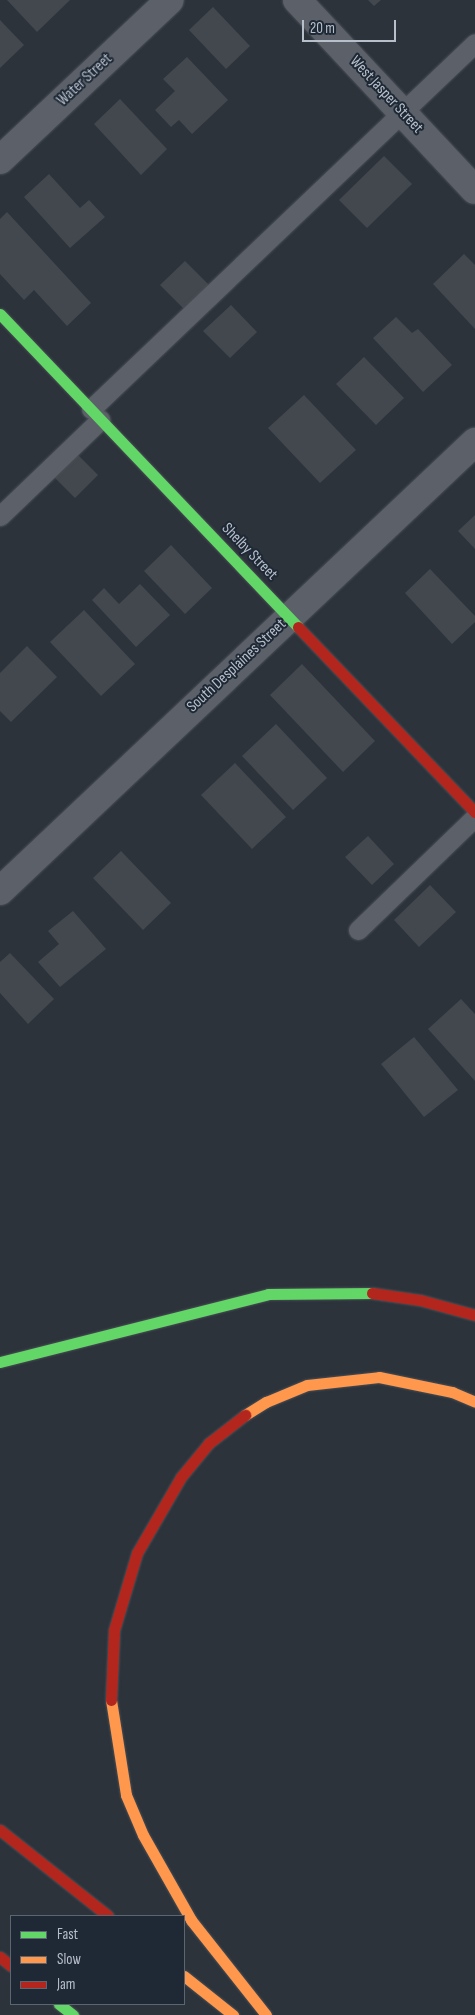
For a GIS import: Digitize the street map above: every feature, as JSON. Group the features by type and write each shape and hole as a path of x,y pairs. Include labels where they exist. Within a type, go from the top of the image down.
{"main road":[{"name":"Shelby Street","path":"0,314 475,812"},
{"path":"0,1362 206,1306 268,1294 360,1291 420,1300 475,1315"},
{"path":"266,2015 191,1920 152,1851 126,1795 110,1712 114,1630 124,1589 137,1553 180,1477 209,1444 234,1422 266,1402 307,1386 379,1377 452,1392 475,1402"},
{"path":"0,1830 107,1915"},
{"path":"0,1957 10,1965"},
{"path":"185,1977 233,2015"},
{"path":"60,2005 74,2015"}],"street":[{"name":"Water Street","path":"0,160 170,0"},
{"name":"West Jasper Street","path":"297,0 475,190"},
{"name":"South Desplaines Street","path":"0,891 475,442"}],"lane":[{"path":"0,516 95,415 401,111 475,42"},
{"path":"358,930 475,816"}],"building":[{"path":"7,0 70,0 37,32"},
{"path":"368,0 381,0 374,6"},
{"path":"213,7 250,46 226,69 189,30"},
{"path":"0,20 24,45 0,68"},
{"path":"187,57 228,100 192,134 179,120 171,127 155,110 175,91 163,79"},
{"path":"120,99 167,149 141,175 94,124"},
{"path":"384,156 412,184 367,228 339,200"},
{"path":"49,174 80,208 89,200 105,217 70,248 24,197"},
{"path":"7,212 91,303 67,326 34,290 24,300 0,274 0,219"},
{"path":"464,254 475,265 475,329 433,284"},
{"path":"185,261 209,285 184,309 160,285"},
{"path":"231,305 257,332 230,358 203,331"},
{"path":"396,317 412,333 418,329 452,365 423,392 373,338"},
{"path":"364,357 404,398 376,425 336,384"},
{"path":"304,395 356,450 320,483 268,428"},
{"path":"76,453 98,475 75,498 53,476"},
{"path":"475,515 475,549 458,531"},
{"path":"171,545 212,588 185,614 144,571"},
{"path":"430,569 475,616 475,622 452,644 405,593"},
{"path":"140,584 170,615 136,647 92,600 104,588 119,604"},
{"path":"84,610 135,664 101,696 50,642"},
{"path":"27,646 57,677 11,722 0,711 0,673"},
{"path":"302,664 375,741 343,772 270,695"},
{"path":"276,724 327,778 293,810 242,756"},
{"path":"235,763 286,817 252,849 201,795"},
{"path":"368,836 394,864 372,885 345,857"},
{"path":"121,851 171,903 143,930 93,878"},
{"path":"430,885 456,912 419,947 394,920"},
{"path":"73,911 106,949 60,987 38,962 59,944 48,931"},
{"path":"10,953 54,999 28,1024 0,993 0,962"},
{"path":"461,999 475,1014 475,1081 428,1029"},
{"path":"414,1037 458,1090 424,1117 381,1064"}],"traffic: fast":[{"path":"0,314 298,627"},
{"path":"0,1362 268,1294 372,1293"},
{"path":"60,2005 73,2015"}],"traffic: slow":[{"path":"245,1415 266,1402 307,1385 379,1377 452,1392 475,1402"},
{"path":"111,1700 126,1795 143,1835 191,1920 266,2015"},
{"path":"185,1977 233,2015"}],"traffic: jam":[{"path":"298,627 475,812"},
{"path":"372,1293 420,1300 475,1315"},
{"path":"111,1700 114,1630 137,1553 181,1477 209,1443 245,1415"},
{"path":"0,1830 107,1915"},
{"path":"0,1957 10,1965"}]}
